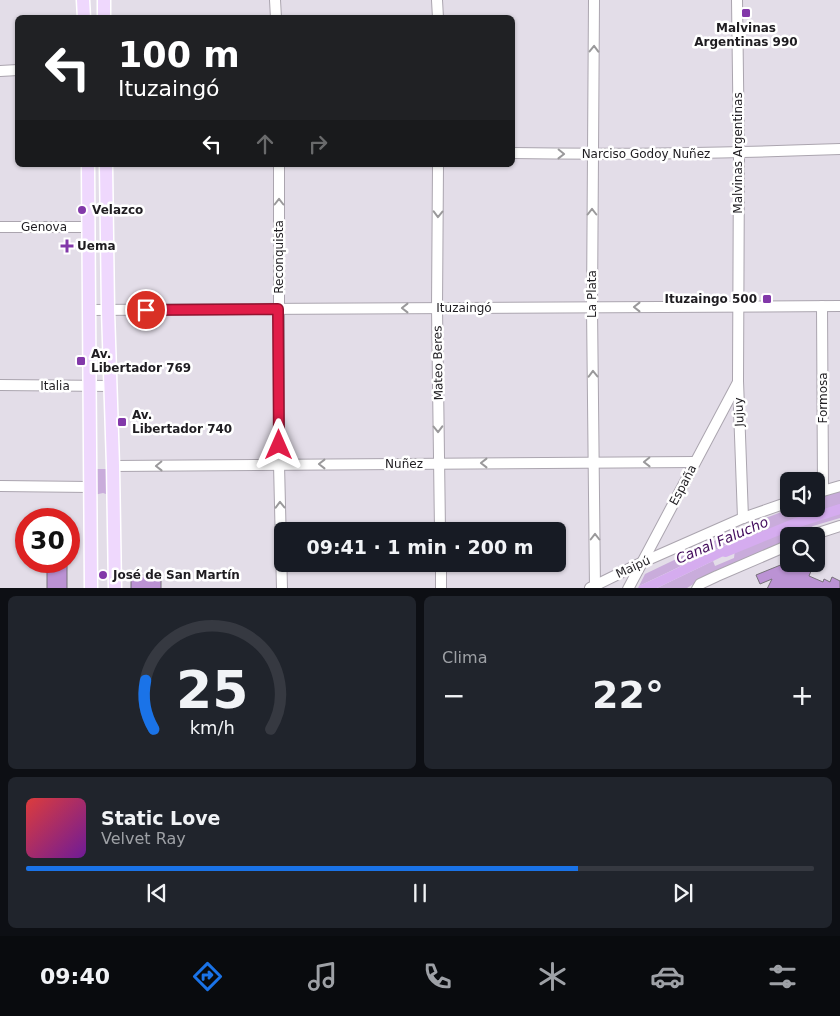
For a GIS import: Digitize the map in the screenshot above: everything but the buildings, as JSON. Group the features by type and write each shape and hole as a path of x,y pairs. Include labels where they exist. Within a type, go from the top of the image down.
{"main road":[{"path":"83,0 84,15"},
{"path":"104,0 104,15"},
{"path":"88,167 91,588"},
{"path":"106,167 115,588"}],"street":[{"path":"275,0 276,15"},
{"path":"437,0 438,15"},
{"name":"La Plata","path":"593,588 592,154 594,0"},
{"name":"Malvinas Argentinas","path":"737,0 738,306"},
{"path":"0,71 15,70"},
{"name":"Narciso Godoy Nuñez","path":"515,153 739,153 840,149"},
{"name":"Reconquista","path":"278,167 282,588"},
{"name":"Mateo Beres","path":"438,167 437,308 440,522"},
{"name":"Genova","path":"0,227 88,227"},
{"name":"Jujuy","path":"738,306 738,381 743,518"},
{"name":"Formosa","path":"820,472 822,306"},
{"name":"Ituzaingó","path":"89,310 840,306"},
{"name":"España","path":"628,588 738,381"},
{"name":"Italia","path":"0,386 110,386"},
{"name":"Nuñez","path":"113,466 695,462"},
{"path":"0,486 90,487"},
{"path":"825,490 840,486"},
{"name":"Maipú","path":"593,588 643,562 743,518 780,505"},
{"path":"825,531 840,526"},
{"path":"697,588 700,584 780,549"},
{"path":"441,572 441,588"}],"shaded area":[{"path":"90,469 113,469 109,495 103,493 94,495"},
{"path":"840,489 840,518 812,527 780,527 780,547 705,577 687,588 657,588 713,561 715,566 734,558 736,540 639,586 645,574 743,527 780,513 780,517 825,517 825,495"},
{"path":"737,540 736,550 657,588 638,588 639,586"}],"waterway":[{"name":"Canal Falucho","path":"725,552 796,523 840,509"}],"place":[{"name":"Malvinas Argentinas 990","path":"746,13"},
{"name":"Velazco","path":"82,210"},
{"name":"Uema","path":"67,246"},
{"name":"Ituzaingo 500","path":"767,299"},
{"name":"Av. Libertador 769","path":"81,361"},
{"name":"Av. Libertador 740","path":"122,422"},
{"name":"José de San Martín","path":"103,575"}],"route":[{"path":"146,310 278,309 279,445"}]}
